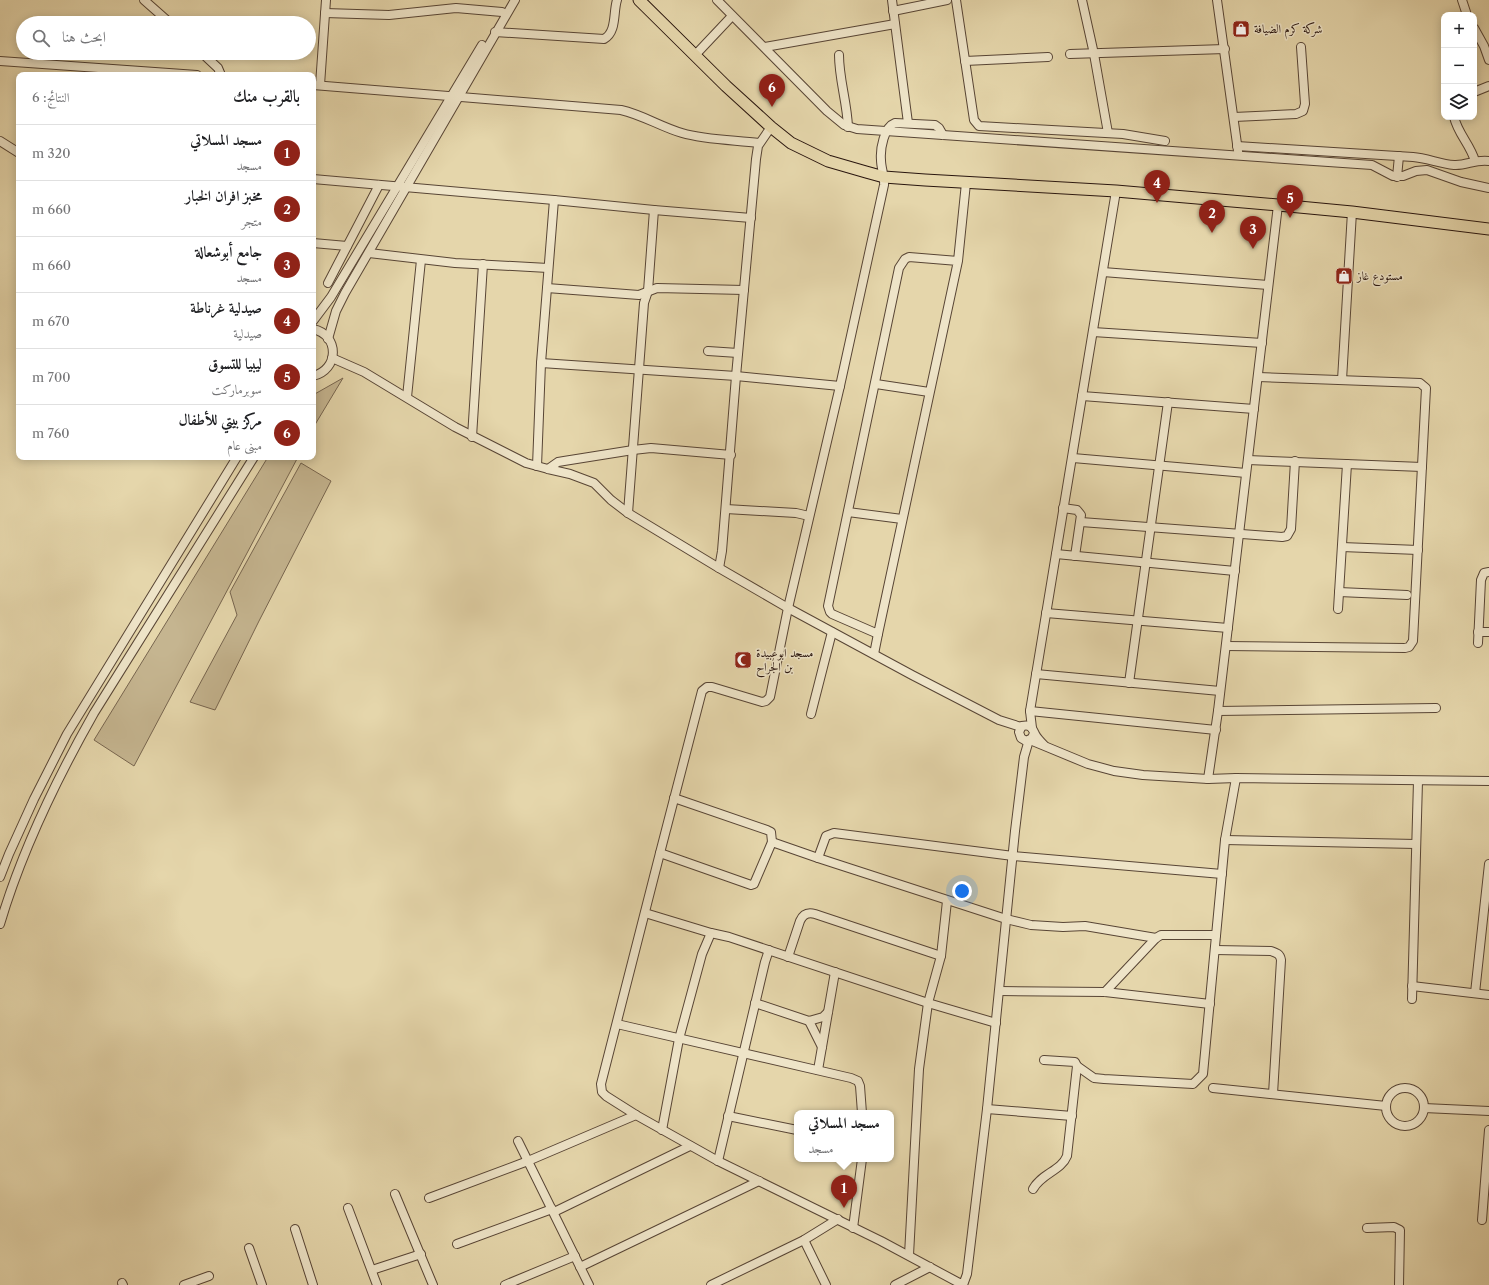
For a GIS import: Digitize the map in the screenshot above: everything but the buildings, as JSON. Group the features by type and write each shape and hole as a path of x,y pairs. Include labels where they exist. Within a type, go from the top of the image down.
{"main road":[{"path":"639,0 726,86 771,127 792,143 832,162 884,177 1116,191 1352,212 1489,229"},
{"path":"647,0 699,51 802,147"}],"street":[{"path":"144,0 162,16"},
{"path":"326,0 316,85 621,110 635,113 674,130 692,135 759,143"},
{"path":"328,339 333,320 340,304 407,187 509,0"},
{"path":"316,317 331,297 398,186 515,0"},
{"path":"495,32 604,39 612,32 617,0"},
{"path":"717,0 827,110 848,127 861,130 887,132 1372,164 1389,175 1397,177 1416,171 1427,170 1461,182 1489,188"},
{"path":"892,0 908,123"},
{"path":"893,11 946,0"},
{"path":"956,0 974,120 979,126 1131,135 1165,141"},
{"path":"1082,0 1094,54 1108,134"},
{"path":"1217,0 1239,155"},
{"path":"1462,0 1466,12"},
{"path":"325,13 389,15 456,8 502,12"},
{"path":"699,51 732,16"},
{"path":"764,47 895,24"},
{"path":"1477,33 1489,60"},
{"path":"1234,117 1296,114 1303,111 1304,104 1301,47"},
{"path":"1070,54 1225,49"},
{"path":"839,55 840,73 848,127"},
{"path":"965,62 1048,57"},
{"path":"209,60 218,68 220,72"},
{"path":"0,61 155,72"},
{"path":"1477,91 1489,86"},
{"path":"1455,120 1457,129 1471,150 1474,161"},
{"path":"943,135 939,128 935,125 908,123 893,123 887,132 881,153 884,185 840,386 788,608 770,697 768,700 760,702 712,687 707,687 702,692 601,1084 602,1092 606,1096 690,1146 909,1255 964,1285 968,1268 987,1109 1026,733 1073,458 1116,191"},
{"path":"719,568 722,556 736,376 756,160 759,143 771,127"},
{"path":"1131,135 1131,148"},
{"path":"0,141 16,151"},
{"path":"1237,146 1325,150 1399,156 1421,158 1453,165 1474,161 1489,161"},
{"path":"1397,177 1399,156"},
{"path":"316,179 751,218"},
{"path":"874,654 958,260 966,183"},
{"path":"328,283 379,185"},
{"path":"537,466 541,363 554,200"},
{"path":"1208,779 1216,730 1278,205"},
{"path":"628,513 644,304 648,291 654,210"},
{"path":"1342,380 1352,212"},
{"path":"316,243 347,246"},
{"path":"369,253 421,260 548,268"},
{"path":"878,634 832,614 829,609 829,603 901,263 905,259 915,256 958,260"},
{"path":"407,397 421,260"},
{"path":"472,437 483,264"},
{"path":"1103,272 1268,285"},
{"path":"547,288 640,295 657,288 744,290"},
{"path":"316,330 321,332 328,339 332,348 332,358 329,367 316,374"},
{"path":"1093,332 1262,343"},
{"path":"708,351 738,353"},
{"path":"332,358 364,372 472,437 526,463 570,474 594,483 610,500 628,513 788,608 912,675 1026,733 1044,746 1088,764 1114,771 1143,775 1208,779 1489,781"},
{"path":"541,363 736,376 840,386"},
{"path":"1226,646 1409,647 1413,641 1426,392 1424,385 1420,383 1258,377"},
{"path":"876,384 929,392"},
{"path":"1082,396 1254,409"},
{"path":"1129,683 1168,402"},
{"path":"548,469 558,462 634,450 660,448 731,455"},
{"path":"1073,458 1246,473"},
{"path":"0,877 24,821 56,754 235,460"},
{"path":"0,924 21,864 53,791 94,713 252,460"},
{"path":"1248,460 1422,467"},
{"path":"1081,522 1282,537 1289,533 1295,461"},
{"path":"1338,609 1347,464"},
{"path":"1064,508 1079,511 1081,515 1075,556"},
{"path":"726,509 796,513 809,516"},
{"path":"848,512 902,520"},
{"path":"1342,547 1418,550"},
{"path":"1056,554 1235,570"},
{"path":"1478,643 1481,580 1484,573 1489,572"},
{"path":"1339,592 1407,594"},
{"path":"1046,613 1228,628"},
{"path":"811,714 832,632"},
{"path":"1478,632 1489,632"},
{"path":"1036,674 1220,691"},
{"path":"1218,711 1436,708"},
{"path":"1030,711 1216,730"},
{"path":"1044,1060 1075,1062 1077,1066 1094,1078 1193,1084 1200,1079 1203,1074 1226,840 1236,778"},
{"path":"1412,999 1418,781"},
{"path":"660,853 751,885 754,884 772,842 771,832 767,830 674,798"},
{"path":"818,858 826,836 834,833 1013,856 1222,874"},
{"path":"1226,840 1416,844"},
{"path":"772,842 871,874 947,901 1006,919 1031,924 1063,927 1084,926 1156,938"},
{"path":"1475,993 1489,864"},
{"path":"909,1255 919,1068 928,1003 941,956 947,901"},
{"path":"645,913 729,937 928,1003 996,1023"},
{"path":"788,957 800,921 803,916 808,913 812,913 941,956"},
{"path":"662,1130 679,1039 702,954 711,933"},
{"path":"1105,992 1156,938 1166,934 1216,935"},
{"path":"718,1161 743,1052 769,950"},
{"path":"1215,950 1271,951 1280,956 1281,960 1273,1094"},
{"path":"818,1070 835,972"},
{"path":"1412,986 1489,995"},
{"path":"1000,991 1105,992 1210,1004"},
{"path":"755,1003 809,1021 823,1017 828,1012"},
{"path":"809,1021 822,1047"},
{"path":"617,1024 851,1078 858,1081 860,1086 862,1110"},
{"path":"1033,1189 1036,1183 1044,1176 1062,1166 1065,1162 1072,1116 1077,1066"},
{"path":"1213,1088 1386,1106"},
{"path":"1406,1088 1417,1092 1424,1102 1424,1108 1420,1119 1411,1126 1398,1125 1389,1118 1386,1106 1391,1095 1395,1091 1406,1088"},
{"path":"1424,1108 1489,1111"},
{"path":"987,1109 1072,1116"},
{"path":"429,1198 528,1161 636,1115"},
{"path":"728,1116 794,1129"},
{"path":"1482,1220 1489,1130"},
{"path":"518,1141 589,1285"},
{"path":"457,1244 553,1211 690,1146"},
{"path":"853,1228 862,1162"},
{"path":"580,1267 759,1181"},
{"path":"395,1194 433,1285"},
{"path":"348,1208 377,1285"},
{"path":"711,1285 804,1240 838,1219"},
{"path":"1367,1228 1394,1227 1400,1230 1399,1285"},
{"path":"295,1229 313,1285"},
{"path":"804,1240 826,1285"},
{"path":"249,1248 262,1285"},
{"path":"372,1270 421,1254"},
{"path":"505,1285 575,1256"},
{"path":"895,1285 930,1267"},
{"path":"184,1285 210,1276"}],"shaded area":[{"path":"343,378 316,423 316,393"},
{"path":"266,460 296,460 134,766 94,740"},
{"path":"301,463 331,481 215,710 190,702 237,615 230,592"}],"place":[{"name":"شركة كرم الضيافة","path":"1241,29"},
{"name":"مركز بيتي للأطفال","path":"772,107"},
{"name":"صيدلية غرناطة","path":"1157,203"},
{"name":"ليبيا للتسوق","path":"1290,218"},
{"name":"مخبز افران الخبار","path":"1212,233"},
{"name":"جامع أبوشعالة","path":"1253,249"},
{"name":"مستودع غاز","path":"1344,276"},
{"name":"مسجد ابوعبيدة بن الجراح","path":"743,660"},
{"name":"مسجد المسلاتي","path":"844,1208"}]}
